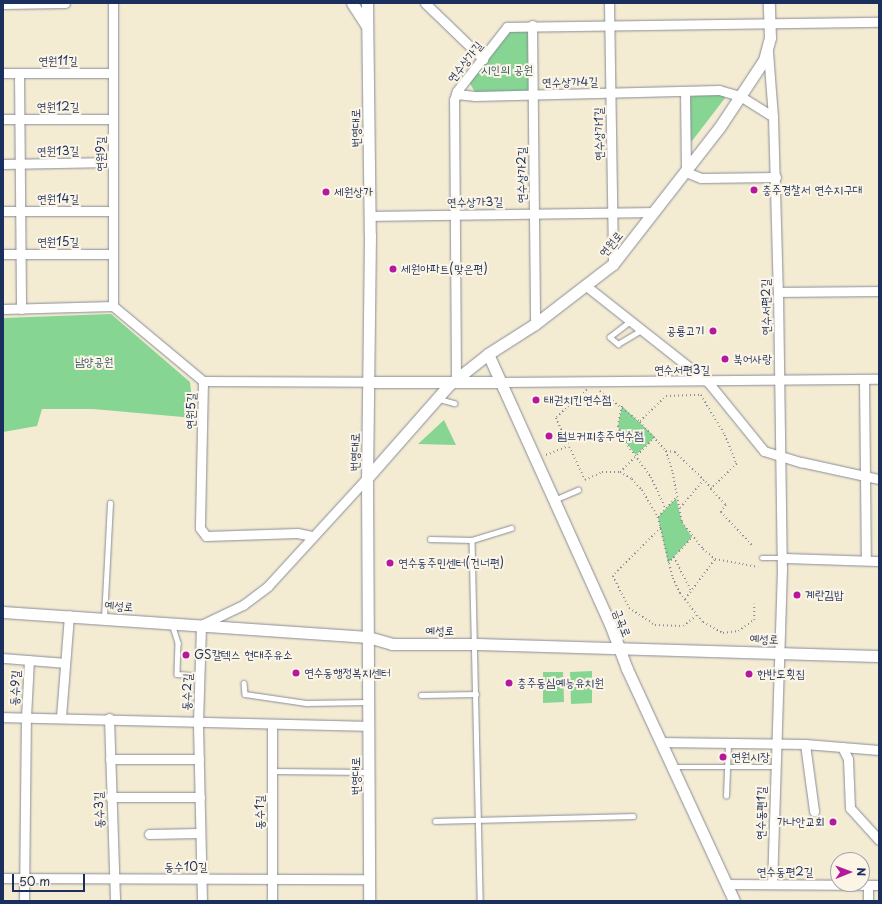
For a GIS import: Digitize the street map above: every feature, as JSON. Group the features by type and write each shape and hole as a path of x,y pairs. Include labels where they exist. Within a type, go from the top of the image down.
{"street":[{"path":"3,4 65,3"},
{"name":"연원9길","path":"113,3 113,306"},
{"path":"352,3 367,26"},
{"name":"번영대로","path":"366,3 370,216 367,478 369,901"},
{"path":"367,26 375,3"},
{"path":"425,3 482,59"},
{"name":"연수상가1길","path":"609,3 613,264"},
{"name":"연원로","path":"367,478 453,381 488,354 535,324 613,264 686,172 740,96 768,52 770,21 769,3"},
{"name":"연수상가길","path":"453,381 453,214 456,94 507,27 532,25 770,21 879,22"},
{"name":"연수상가2길","path":"532,25 534,94 535,324"},
{"name":"연수서편2길","path":"768,52 776,177 782,558 781,653"},
{"name":"연원11길","path":"3,73 113,73"},
{"path":"19,73 21,309"},
{"name":"연수상가4길","path":"456,94 610,93 719,90 740,96"},
{"path":"686,91 686,172 701,178 776,177"},
{"path":"740,96 773,117"},
{"name":"연원12길","path":"3,119 113,120"},
{"name":"연원13길","path":"3,164 113,162"},
{"name":"연원14길","path":"3,211 113,211"},
{"name":"연수상가3길","path":"370,216 653,212"},
{"name":"연원15길","path":"3,254 113,254"},
{"path":"584,285 640,331 708,382 764,451 780,457 879,479"},
{"path":"778,292 879,291"},
{"path":"3,308 21,309 113,306"},
{"name":"연원5길","path":"113,306 203,381 200,528 206,536 297,533 312,536"},
{"name":"금곡로","path":"488,354 660,742 734,901"},
{"name":"연수서편3길","path":"501,382 708,382 879,379"},
{"path":"864,380 866,560"},
{"path":"203,381 501,382"},
{"path":"201,625 254,598 268,586 312,536 367,478"},
{"path":"782,558 879,560"},
{"name":"예성로","path":"3,612 69,615 368,637 392,644 475,644 879,656"},
{"path":"61,717 69,615"},
{"name":"동수2길","path":"201,625 198,722 202,901"},
{"name":"연수동편1길","path":"772,884 774,767 781,653"},
{"path":"3,658 65,663"},
{"name":"동수9길","path":"24,901 26,717 29,660"},
{"path":"3,717 109,718 198,722 368,726"},
{"name":"동수3길","path":"109,718 110,797 115,901"},
{"name":"동수1길","path":"272,724 272,901"},
{"path":"660,742 805,744 879,750"},
{"path":"805,744 814,811"},
{"path":"842,747 848,758 850,808 875,828 879,840"},
{"path":"110,759 199,759"},
{"path":"110,797 200,797"},
{"path":"149,834 200,833"},
{"name":"동수10길","path":"3,878 272,880 369,879"},
{"name":"연수동편2길","path":"726,884 830,885"}],"lane":[{"path":"630,322 610,337 618,344 640,331"},
{"path":"437,398 454,403"},
{"path":"554,500 578,490"},
{"path":"104,618 110,503"},
{"path":"430,539 472,540 511,528"},
{"path":"472,540 476,694 477,820 480,901"},
{"path":"762,558 782,558"},
{"path":"171,623 178,642 177,674 200,676"},
{"path":"244,682 245,694 307,703 368,702"},
{"path":"421,695 476,694"},
{"path":"726,796 728,743"},
{"path":"672,767 774,767"},
{"path":"272,771 369,772"},
{"path":"435,821 633,816"}],"path":[{"path":"586,390 556,418 585,480 602,472 620,472 632,479 642,490 658,517 668,563 684,599 696,616 715,631 730,633 738,632 754,620 754,604"},
{"path":"599,390 622,406 640,422 666,451 673,473 678,511 682,522 692,537 715,559 758,567"},
{"path":"640,422 666,396 701,395 725,435 737,464 712,488"},
{"path":"622,406 618,426 621,436 651,477 666,509"},
{"path":"620,472 655,437"},
{"path":"545,455 568,446"},
{"path":"666,451 675,452 712,488 726,505 721,512 752,544"},
{"path":"678,511 704,480"},
{"path":"658,517 676,498"},
{"path":"661,528 613,576 629,608 655,625 683,626 696,616"},
{"path":"668,563 692,537"},
{"path":"674,557 691,590"},
{"path":"684,599 715,559"}],"green space":[{"name":"시인의 공원","path":"509,29 529,29 529,92 475,92 469,82"},
{"path":"695,95 725,95 725,98 692,141 689,139 689,98"},
{"name":"남양공원","path":"111,314 190,382 194,418 93,409 42,409 37,426 3,432 3,318"},
{"path":"622,406 655,437 636,455 621,436 618,426"},
{"path":"444,420 456,445 418,444"},
{"path":"676,498 682,522 692,537 668,563 658,517"},
{"path":"592,671 592,703 571,704 570,672"},
{"path":"543,672 563,672 564,702 543,703"}],"place":[{"name":"충주경찰서 연수지구대","path":"754,190"},
{"name":"세원상가","path":"326,192"},
{"name":"세원아파트(맞은편)","path":"393,269"},
{"name":"공룡고기","path":"713,331"},
{"name":"북어사랑","path":"725,359"},
{"name":"태권치킨연수점","path":"536,400"},
{"name":"텀브커피충주연수점","path":"549,436"},
{"name":"연수동주민센터(건너편)","path":"390,563"},
{"name":"계란김밥","path":"797,595"},
{"name":"GS칼텍스 현대주유소","path":"186,655"},
{"name":"연수동행정복지센터","path":"296,673"},
{"name":"한반도횟집","path":"749,674"},
{"name":"충주동심예능유치원","path":"509,683"},
{"name":"연원시장","path":"723,757"},
{"name":"가나안교회","path":"833,822"}]}
